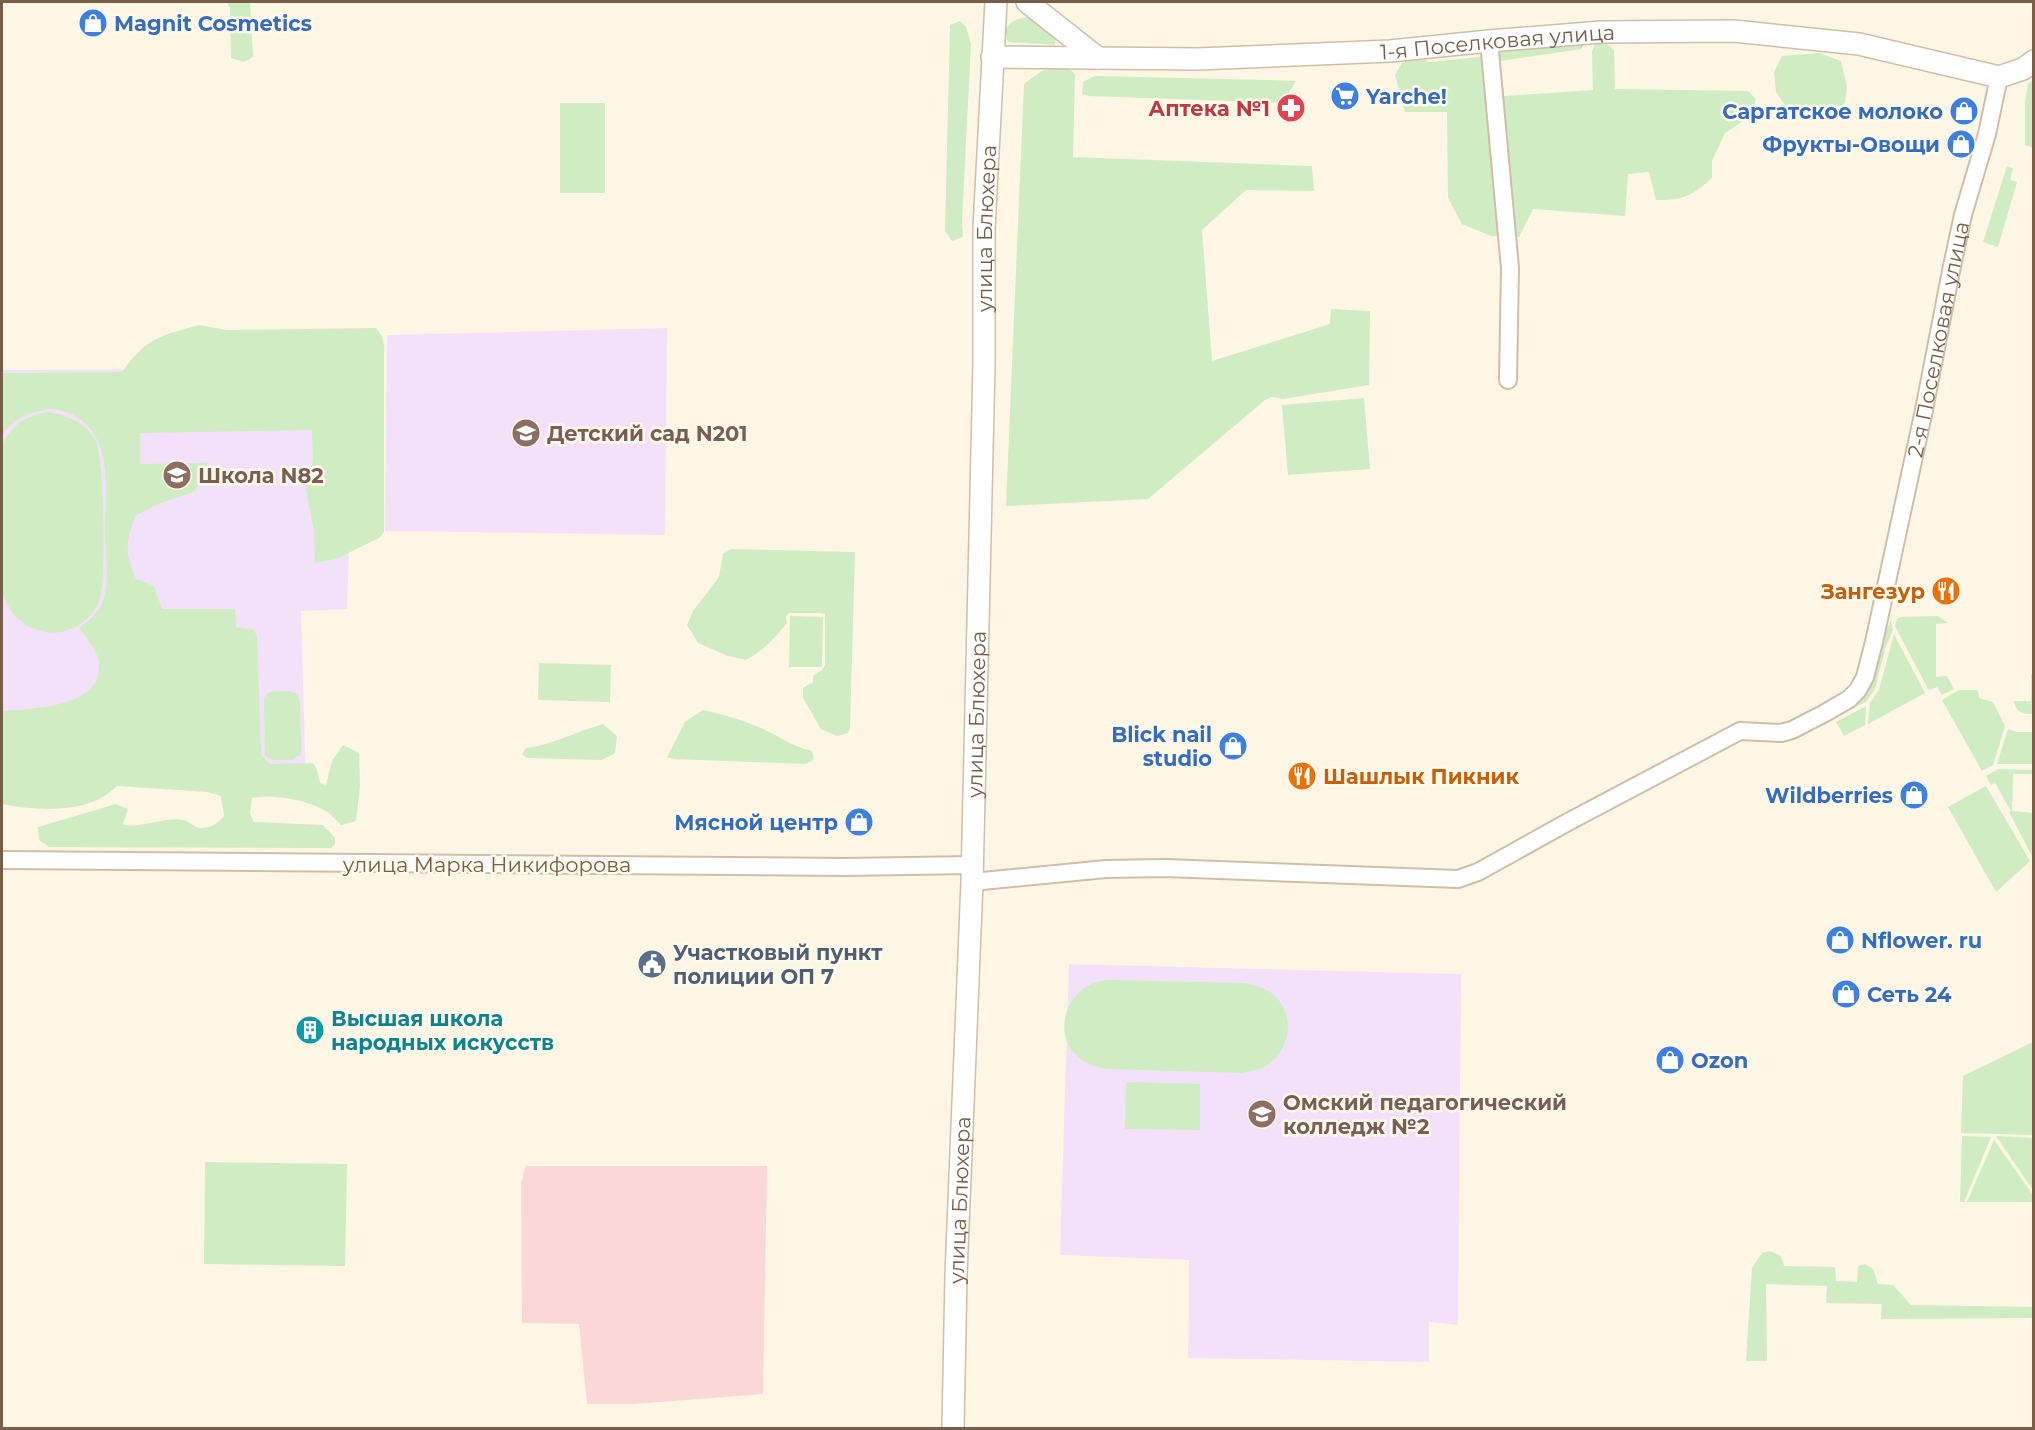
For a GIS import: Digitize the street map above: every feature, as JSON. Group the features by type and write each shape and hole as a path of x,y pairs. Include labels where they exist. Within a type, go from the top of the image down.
{"street":[{"name":"улица Блюхера","path":"953,1428 956,1275 972,874 984,375 984,228 996,2"},
{"path":"1027,2 1098,58"},
{"name":"1-я Поселковая улица","path":"992,57 1197,59 1390,51 1489,40 1601,32 1734,31 1859,44 1999,77"},
{"path":"1489,40 1510,268 1508,380"},
{"path":"1999,77 2023,69 2034,61"},
{"name":"2-я Поселковая улица","path":"972,874 1165,868 1458,879 1478,872 1740,731 1780,733 1792,730 1849,699 1858,690 1865,677 1874,642 1924,410 1953,260 1963,215 1987,134 1999,77"},
{"name":"улица Марка Никифорова","path":"2,860 845,867 972,874"}],"shaded area":[{"name":"Детский сад N201","path":"667,328 665,535 385,531 387,335"},
{"name":"Школа N82","path":"355,369 347,609 301,611 306,786 2,772 2,370"},
{"name":"Омский педагогический колледж №2","path":"1069,964 1461,974 1458,1325 1429,1322 1429,1362 1188,1358 1189,1260 1060,1255"},
{"path":"526,1166 767,1166 763,1394 635,1404 587,1404 579,1324 522,1323 521,1183"}],"green space":[{"path":"226,2 250,2 253,57 244,62 231,58 230,7"},
{"path":"1028,17 1056,38 1055,45 1008,42 1007,27 1013,21"},
{"path":"960,21 966,27 971,44 963,237 952,241 945,231 950,25"},
{"path":"1584,44 1581,49 1500,61 1504,96 1593,90 1592,51 1595,44 1607,44 1614,50 1615,89 1748,91 1756,99 1751,116 1725,133 1712,161 1712,178 1687,196 1656,200 1649,172 1628,174 1625,216 1533,209 1519,237 1491,236 1462,224 1448,198 1447,112 1405,112 1395,75 1402,63 1419,58 1430,62 1479,57 1503,46"},
{"path":"1819,53 1841,61 1847,86 1845,103 1831,112 1797,112 1785,105 1776,92 1774,72 1782,56"},
{"path":"1063,64 1075,74 1073,157 1312,166 1314,191 1246,190 1202,230 1212,361 1330,324 1331,309 1370,311 1369,385 1283,399 1272,397 1265,400 1148,499 1006,506 1024,84 1040,72"},
{"path":"1094,76 1296,81 1288,94 1287,103 1082,94 1083,82"},
{"path":"2033,80 2033,148 2025,145 2025,102 2028,84"},
{"path":"560,103 605,103 605,193 560,193"},
{"path":"2007,166 2013,168 2010,180 2017,182 1998,247 1983,242"},
{"path":"199,325 227,330 376,328 382,336 384,346 384,532 379,538 336,559 315,563 314,531 305,484 313,461 312,430 140,433 140,464 209,463 209,473 193,492 158,504 135,516 128,548 136,579 154,586 162,609 235,609 236,627 254,630 257,636 261,755 270,764 313,763 320,783 326,785 332,761 343,745 359,753 360,786 356,821 341,825 329,813 311,804 291,799 260,797 252,798 250,814 254,822 323,825 335,838 335,844 331,848 49,847 39,840 38,827 116,804 128,809 123,824 129,825 176,819 204,828 214,825 224,816 221,796 208,792 117,786 90,803 66,808 39,809 2,804 2,671 3,711 64,703 79,697 90,689 97,678 99,663 94,649 79,628 99,609 105,593 107,576 105,469 97,440 78,418 56,409 47,409 20,418 2,435 2,373 122,372 139,351 155,340 164,335"},
{"path":"1364,398 1370,469 1288,475 1282,405"},
{"path":"48,412 76,421 92,435 99,453 103,495 104,548 99,601 89,617 76,627 61,632 46,632 31,628 18,619 8,606 2,589 2,444 20,422"},
{"path":"731,549 855,552 850,728 848,733 837,736 821,729 803,698 803,688 813,682 813,676 825,665 825,614 789,613 786,616 787,623 778,634 746,660 728,656 698,643 687,625 693,611 719,577 723,554"},
{"path":"790,616 823,617 822,667 789,667"},
{"path":"1938,616 1948,623 1936,624 1936,677 1947,676 1954,689 1942,695 1937,687 1928,689 1895,626 1897,619 1901,617"},
{"path":"1891,621 1893,630 1885,649 1875,689 1866,702 1822,723 1831,714 1862,700 1869,692 1885,631"},
{"path":"1894,634 1925,693 1868,724 1870,703 1879,690"},
{"path":"539,663 611,665 610,702 538,700"},
{"path":"2031,674 2033,674 2033,714 2026,714 2016,708 2014,701 2031,701"},
{"path":"1959,690 1978,690 1979,698 1993,702 2005,726 1993,765 1982,771 1942,700"},
{"path":"291,691 297,694 300,701 301,754 292,760 271,760 265,755 264,698 269,692"},
{"path":"1866,706 1865,725 1844,736 1836,722"},
{"path":"703,710 756,726 812,751 814,759 806,764 667,757 685,722"},
{"path":"603,724 617,736 615,753 602,760 527,758 522,754 526,748 545,744"},
{"path":"2008,729 2017,732 2033,732 2033,764 1997,764"},
{"path":"1998,769 2033,770 2033,774 2013,774 2012,811 2033,813 2033,858 1995,783 1991,785 1986,776"},
{"path":"1986,786 2030,861 1996,892 1948,807"},
{"path":"1109,980 1245,983 1261,988 1275,996 1286,1015 1288,1025 1284,1046 1271,1062 1260,1069 1243,1073 1107,1069 1091,1065 1077,1056 1070,1047 1064,1027 1065,1017 1074,998 1082,990 1093,983"},
{"path":"2033,1042 2033,1135 1961,1133 1963,1076"},
{"path":"1126,1082 1200,1084 1200,1130 1125,1129"},
{"path":"1962,1136 1991,1137 1964,1202 1960,1202"},
{"path":"1996,1136 2033,1138 2033,1190"},
{"path":"1994,1140 2033,1195 2033,1202 1967,1202"},
{"path":"205,1162 347,1164 345,1266 204,1264"},
{"path":"1770,1251 1781,1256 1784,1266 1835,1267 1836,1281 1857,1282 1858,1266 1865,1264 1873,1269 1878,1284 1893,1285 1911,1305 2033,1307 2033,1318 1881,1319 1882,1304 1826,1303 1827,1286 1766,1284 1767,1361 1746,1361 1752,1268 1762,1253"}],"place":[{"name":"Magnit Cosmetics","path":"93,23"},
{"name":"Yarche!","path":"1345,96"},
{"name":"Аптека №1","path":"1291,108"},
{"name":"Саргатское молоко","path":"1964,111"},
{"name":"Фрукты-Овощи","path":"1961,144"},
{"name":"Детский сад N201","path":"526,433"},
{"name":"Школа N82","path":"177,475"},
{"name":"Зангезур","path":"1946,591"},
{"name":"Blick nail studio","path":"1233,746"},
{"name":"Шашлык Пикник","path":"1302,776"},
{"name":"Wildberries","path":"1914,795"},
{"name":"Мясной центр","path":"859,822"},
{"name":"Nflower. ru","path":"1840,940"},
{"name":"Участковый пункт полиции ОП 7","path":"652,964"},
{"name":"Сеть 24","path":"1846,994"},
{"name":"Высшая школа народных искусств","path":"310,1030"},
{"name":"Ozon","path":"1670,1060"},
{"name":"Омский педагогический колледж №2","path":"1262,1114"}]}
